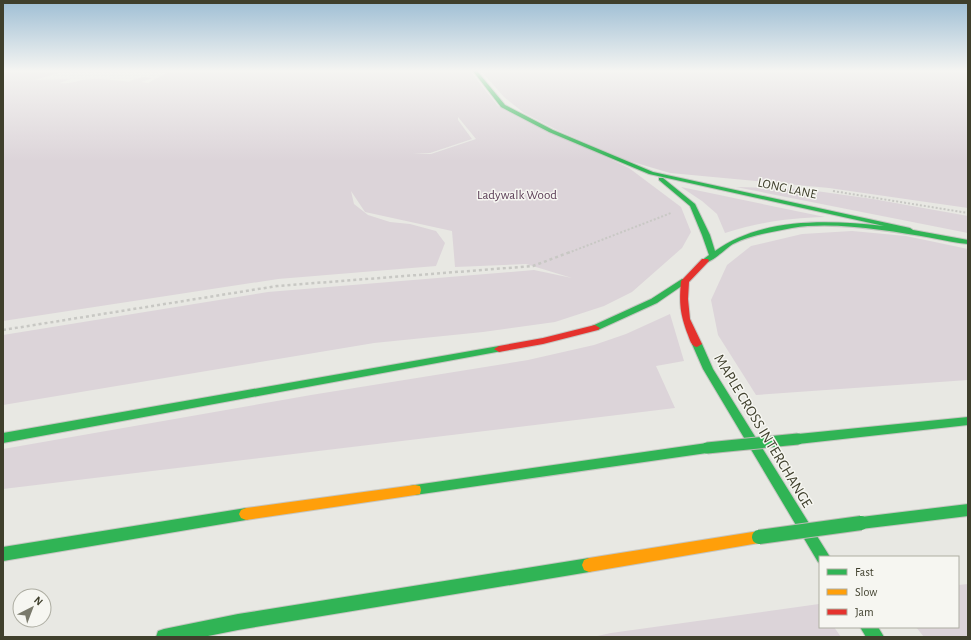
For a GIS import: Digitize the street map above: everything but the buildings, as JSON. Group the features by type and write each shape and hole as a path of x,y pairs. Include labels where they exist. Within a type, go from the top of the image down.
{"main road":[{"name":"LONG LANE","path":"499,101 503,106 551,131 652,173 664,180 693,204 712,254"},
{"name":"LONG LANE","path":"652,173 916,232"},
{"path":"3,438 543,341 601,326 654,301 685,281 712,254 738,239 781,227 835,224 916,232 967,242"},
{"name":"MAPLE CROSS INTERCHANGE","path":"685,281 684,299 686,319 708,369 822,556"},
{"path":"3,554 292,507 707,448 968,421"},
{"path":"164,637 238,622 759,537 968,510"},
{"path":"869,628 876,637"}],"path":[{"path":"3,330 277,286 533,266 693,204"}],"green space":[{"name":"Ladywalk Wood","path":"3,101 494,101 498,106 629,168 681,207 691,232 682,248 632,292 604,306 555,322 483,332 374,343 3,405 3,335 268,292 534,270 572,278 526,264 455,267 452,231 365,212 351,191 354,204 368,215 390,222 410,224 436,231 445,243 436,266 278,279 3,321","holes":["458,117 476,139 431,154 413,154 430,153 472,139 458,120"]},
{"path":"509,101 968,101 968,208 829,188 670,173 626,160 557,130 524,113"},
{"path":"681,187 825,217 774,221 725,233 717,214 702,201"},
{"path":"736,187 802,189 873,199 968,216 968,233"},
{"path":"852,231 906,236 968,249 968,380 756,395 718,335 711,300 727,265 751,246 802,234"},
{"path":"670,314 684,361 656,366 675,408 3,489 3,449 311,395 528,360 594,345 626,334"},
{"path":"968,584 968,637 924,637 917,628 959,628 959,585"},
{"path":"819,604 819,628 835,628 841,637 593,637 611,633"}],"traffic: fast":[{"path":"499,101 503,106 551,131 651,173 910,230"},
{"path":"661,179 693,205 706,235 712,254"},
{"path":"705,261 730,243 760,232 794,226 831,224 868,227 938,236 968,242"},
{"path":"595,328 654,301 685,281"},
{"path":"697,344 708,369 822,556"},
{"path":"3,438 499,349"},
{"path":"798,439 968,421"},
{"path":"707,448 798,439"},
{"path":"415,490 707,448"},
{"path":"861,523 968,510"},
{"path":"3,554 246,514"},
{"path":"759,537 861,523"},
{"path":"164,637 238,622 589,565"},
{"path":"869,628 876,637"}],"traffic: slow":[{"path":"246,514 415,490"},
{"path":"589,565 759,537"}],"traffic: jam":[{"path":"697,344 686,319 684,299 685,281 705,261"},
{"path":"499,349 543,341 595,328"}]}
